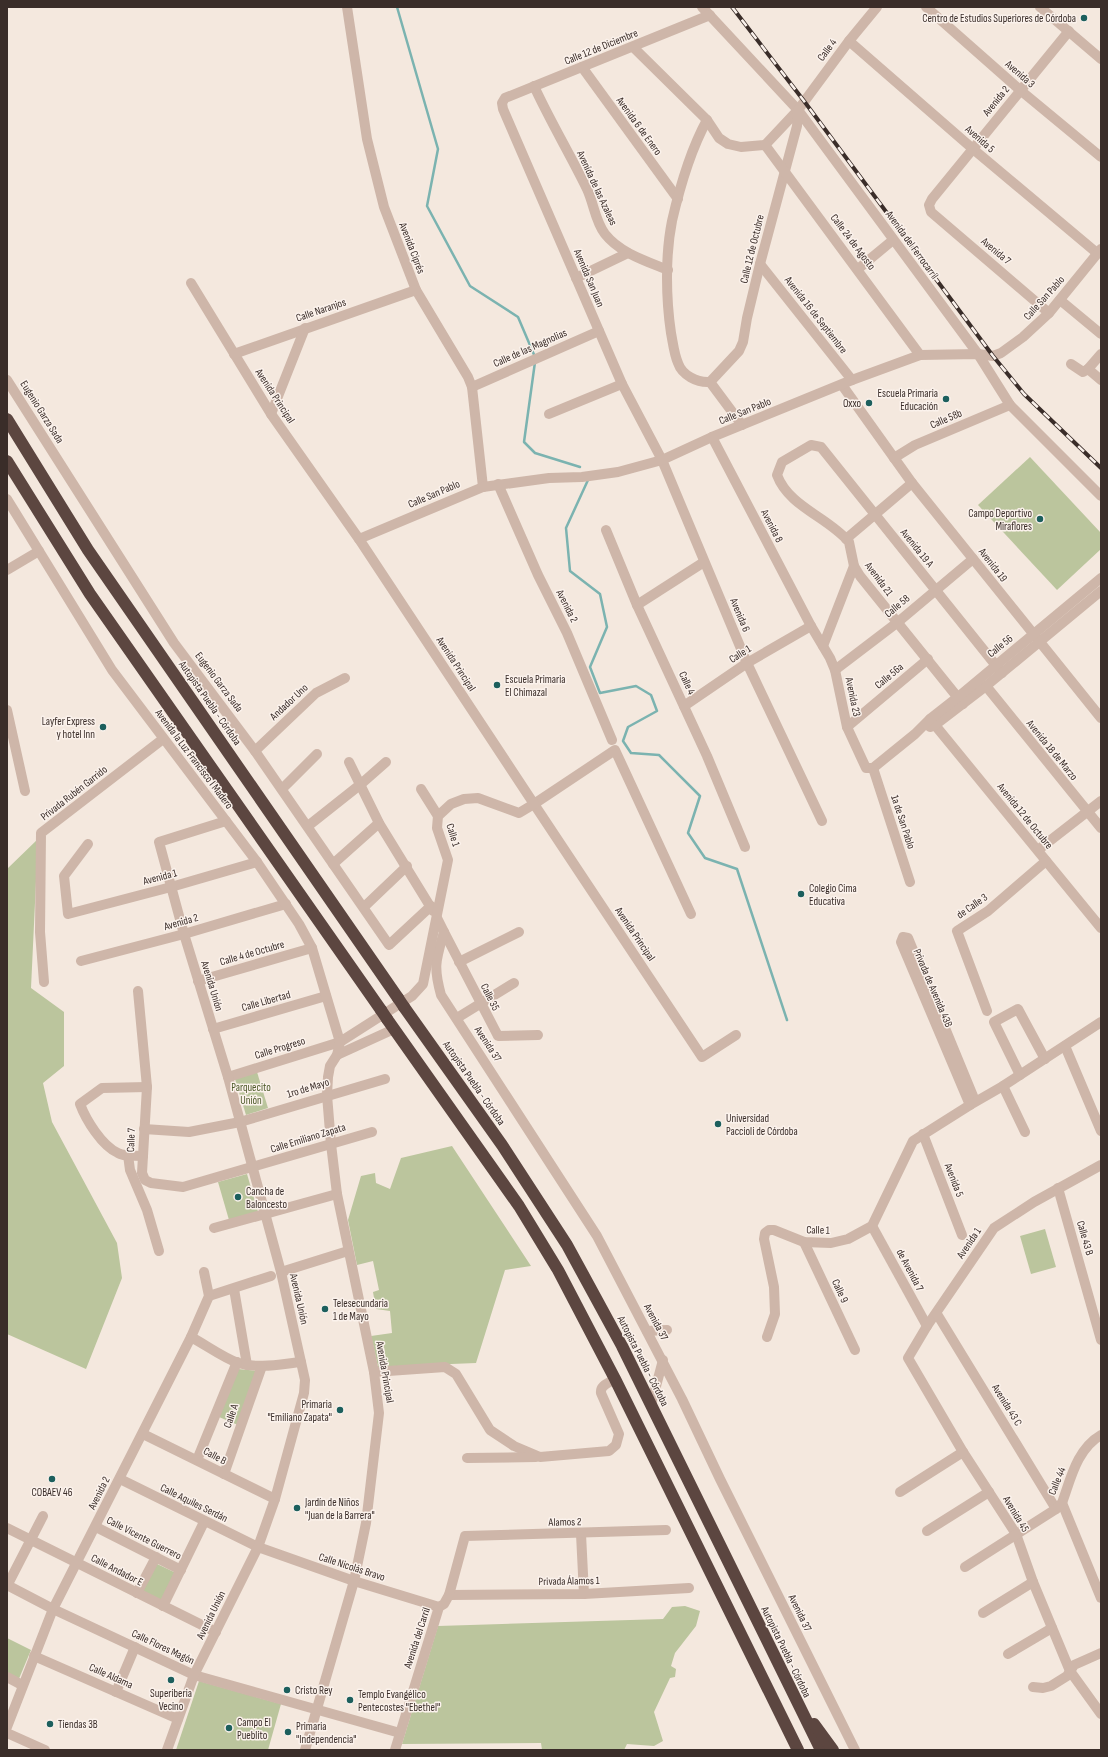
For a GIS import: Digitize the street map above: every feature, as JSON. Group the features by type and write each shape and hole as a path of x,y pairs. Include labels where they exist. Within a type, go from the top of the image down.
{"highway":[{"name":"Autopista Puebla - Córdoba","path":"7,419 88,550 401,1002 502,1145 567,1245 598,1301 651,1405 794,1698 821,1750"},
{"path":"7,461 90,594 394,1029 482,1152 531,1225 575,1301 615,1379 798,1750"},
{"path":"794,1698 834,1750"}],"street":[{"name":"Avenida Ciprés","path":"347,7 367,139 384,207 416,290 468,377 472,387 482,487"},
{"name":"Avenida del Ferrocarril","path":"702,7 798,110 978,354 1010,405 1101,496"},
{"name":"Calle 4","path":"798,110 849,41 877,7"},
{"name":"Avenida 3","path":"926,7 1020,90 1101,157"},
{"path":"1040,7 1101,59"},
{"name":"Calle 12 de Diciembre","path":"502,102 505,98 710,15"},
{"name":"Avenida 2","path":"930,205 932,199 1069,32"},
{"name":"Avenida 5","path":"849,41 973,149 1099,251"},
{"path":"633,47 707,120 719,138 728,144 741,147 765,145 798,110"},
{"name":"Avenida 6 de Enero","path":"582,67 678,199"},
{"name":"Avenida de las Azaleas","path":"534,86 588,192 598,223 605,235 628,253 668,270"},
{"name":"Avenida San Juan","path":"502,102 503,108 622,384 662,460"},
{"name":"Calle 12 de Octubre","path":"710,382 739,351 743,342 747,318 760,264 796,126 798,110"},
{"path":"707,120 699,135 692,154 672,223 668,270 670,322 678,364 688,377 704,383 710,382 742,425"},
{"name":"Calle 24 de Agosto","path":"765,145 858,268 920,355"},
{"name":"Avenida 7","path":"930,205 931,212 1049,312"},
{"path":"858,268 893,240"},
{"name":"Calle San Pablo","path":"359,539 482,487 549,478 589,476 618,472 662,460 712,437 852,380 920,355 978,354 993,356 1001,353 1023,337 1049,312 1099,251"},
{"path":"576,278 628,253"},
{"name":"Avenida 16 de Septiembre","path":"760,264 852,380"},
{"name":"Avenida Principal","path":"191,284 271,414 359,539 702,1057 736,1035"},
{"name":"Calle Naranjos","path":"234,354 416,290"},
{"path":"1060,300 1101,334"},
{"path":"271,414 306,328"},
{"name":"Calle de las Magnolias","path":"472,387 599,331"},
{"path":"1071,364 1081,372 1088,369 1101,354"},
{"path":"1088,369 1101,380"},
{"name":"Eugenio Garza Sada","path":"7,380 174,643 282,788 389,945 431,906"},
{"path":"549,414 622,384"},
{"name":"Avenida 19","path":"842,385 912,483 1101,718"},
{"name":"Calle 58b","path":"894,458 915,445 1010,405"},
{"name":"Avenida 8","path":"712,437 811,626"},
{"name":"Avenida 19 A","path":"846,539 794,499 780,484 776,475 782,462 811,444 821,447 999,669"},
{"name":"Avenida 6","path":"662,460 747,663 822,821"},
{"path":"846,539 912,483"},
{"name":"Avenida 2","path":"498,484 538,575 567,633 612,740"},
{"name":"Avenida la Luz Francisco I Madero","path":"7,499 112,670 257,862 299,924 312,948 340,1042"},
{"name":"Calle 4","path":"606,530 637,605 707,756 745,847"},
{"name":"Avenida 21","path":"846,539 851,548 854,566 860,576 961,701"},
{"path":"7,570 39,551"},
{"name":"Calle 58","path":"835,670 898,622 973,559"},
{"path":"637,605 704,562"},
{"path":"823,646 854,566"},
{"name":"Calle 56","path":"873,768 915,734 961,701 1036,638 1101,578"},
{"name":"Calle 56","path":"1036,638 1101,591"},
{"name":"Avenida 23","path":"811,626 835,670 847,727 866,768 873,768"},
{"name":"Calle 1","path":"684,706 747,663 811,626"},
{"name":"Calle 56a","path":"847,727 928,659"},
{"name":"Calle 56","path":"961,701 986,686 999,669"},
{"name":"Andador Uno","path":"255,751 316,693 345,678"},
{"name":"Avenida 18 de Marzo","path":"986,686 1101,828"},
{"path":"7,710 25,791"},
{"name":"Avenida 12 de Octubre","path":"933,722 1101,928"},
{"name":"Privada Rubén Garrido","path":"44,982 40,932 41,833 163,739"},
{"name":"Calle 1","path":"340,1042 412,996 423,984 448,860 444,844 437,828 438,816 451,804 464,799 478,798 519,813 615,750 691,914"},
{"path":"282,788 317,754"},
{"path":"348,762 361,784 380,823 431,906 444,932"},
{"path":"308,826 386,762"},
{"name":"1a de San Pablo","path":"873,768 910,882"},
{"path":"421,789 438,816"},
{"path":"1038,850 1101,801"},
{"name":"Avenida Unión","path":"167,1750 194,1675 258,1547 275,1499 304,1393 305,1380 276,1274 264,1213 228,1077 184,934 159,842 226,821"},
{"path":"333,864 380,823"},
{"name":"Avenida 1","path":"88,844 64,876 68,914 171,887 257,862"},
{"name":"de Calle 3","path":"987,1011 957,932 988,911 1046,861"},
{"path":"364,907 407,866"},
{"name":"Avenida 2","path":"82,961 184,934 286,904"},
{"name":"Calle 35","path":"444,932 480,1004 498,1036 538,1035"},
{"name":"Avenida 37","path":"444,932 435,964 441,995 597,1236 662,1360 855,1750"},
{"path":"459,962 519,932"},
{"name":"Privada de Avenida 43B","path":"903,937 908,938 973,1103 901,942 903,937"},
{"name":"Calle 4 de Octubre","path":"198,981 312,948"},
{"path":"457,1018 514,983"},
{"name":"Calle 7","path":"138,991 147,1087 142,1173 145,1180 151,1183 183,1187 252,1168"},
{"name":"Calle Libertad","path":"213,1028 326,996"},
{"path":"1020,1075 994,1022 1018,1009 1045,1059"},
{"path":"872,1226 908,1148 913,1141 1003,1086 1101,1022"},
{"path":"336,1055 394,1029"},
{"name":"Avenida Principal","path":"305,1750 354,1581 366,1523 378,1425 379,1398 337,1194 331,1144 327,1095 330,1066 336,1055 340,1042"},
{"name":"Calle Progreso","path":"228,1077 340,1042"},
{"path":"1065,1046 1101,1131"},
{"name":"1ro de Mayo","path":"144,1129 189,1132 240,1122 385,1079"},
{"path":"1003,1086 1025,1132"},
{"path":"143,1156 118,1154 103,1143 82,1111 80,1104 102,1088 147,1087"},
{"name":"Calle Emiliano Zapata","path":"252,1168 372,1132"},
{"name":"Avenida 5","path":"923,1134 962,1235"},
{"path":"128,1155 130,1170 147,1210 159,1250"},
{"name":"Avenida 1","path":"909,1354 994,1228 1034,1202 1101,1165"},
{"name":"Calle 43 B","path":"1058,1188 1101,1340"},
{"path":"214,1228 337,1194"},
{"name":"Calle 1","path":"766,1337 775,1314 774,1287 764,1239 765,1233 768,1230 774,1230 804,1242 814,1243 840,1241 856,1235 872,1226"},
{"name":"de Avenida 7","path":"872,1226 927,1326"},
{"name":"Calle 9","path":"804,1242 855,1350"},
{"path":"204,1272 209,1296 348,1251"},
{"path":"234,1289 248,1365"},
{"name":"Avenida 2","path":"7,1727 22,1685 53,1609 143,1434 191,1337 209,1296"},
{"name":"Avenida 43 C","path":"936,1314 1059,1506 1101,1598"},
{"path":"647,1331 667,1330"},
{"path":"191,1337 237,1362 248,1365 262,1366 301,1362"},
{"name":"Avenida 45","path":"909,1354 908,1358 963,1452 1016,1534 1033,1582 1070,1671 1101,1712"},
{"path":"651,1405 662,1360"},
{"path":"197,1460 237,1362"},
{"name":"Calle A","path":"224,1474 262,1366"},
{"path":"374,1372 445,1367 451,1370 456,1374 490,1430 514,1446 540,1457"},
{"path":"467,1458 540,1457 609,1452 616,1445 619,1434 601,1393 601,1389 602,1386 615,1379"},
{"name":"Calle B","path":"143,1434 275,1499"},
{"name":"Calle 44","path":"965,1567 1059,1506 1081,1454 1093,1439 1101,1435"},
{"path":"900,1492 963,1452"},
{"name":"Calle Aquiles Serdán","path":"120,1479 204,1522 258,1547"},
{"path":"927,1531 989,1492"},
{"path":"7,1586 42,1516"},
{"path":"163,1606 204,1522"},
{"name":"Calle Vicente Guerrero","path":"96,1527 181,1570"},
{"name":"Calle Andador E","path":"7,1528 216,1632"},
{"name":"Alamos 2","path":"465,1536 581,1534 666,1530"},
{"path":"581,1534 584,1594"},
{"name":"Avenida del Carril","path":"395,1750 439,1607 444,1604 449,1595 465,1536"},
{"name":"Calle Nicolás Bravo","path":"258,1547 354,1581 439,1607"},
{"path":"137,1593 156,1557"},
{"path":"983,1613 1033,1582"},
{"name":"Calle Flores Magón","path":"7,1586 194,1675 400,1733"},
{"name":"Privada Álamos 1","path":"449,1595 584,1594 690,1588"},
{"path":"1008,1654 1052,1628"},
{"path":"116,1692 135,1647"},
{"path":"1033,1687 1043,1688 1051,1686 1067,1676 1074,1665 1101,1652"},
{"name":"Calle Aldama","path":"34,1656 178,1719"},
{"path":"7,1677 22,1685"},
{"path":"7,1733 45,1750"}],"green space":[{"name":"Campo Deportivo Miraflores","path":"1030,457 1101,533 1101,549 1057,590 978,505"},
{"path":"38,839 31,988 64,1012 64,1066 43,1083 52,1122 117,1243 122,1278 86,1369 7,1334 7,869"},
{"name":"Parquecito Unión","path":"257,1072 268,1108 246,1115 235,1079"},
{"path":"452,1146 531,1266 505,1270 476,1363 378,1367 371,1336 392,1333 390,1311 376,1309 373,1292 379,1290 373,1261 357,1265 348,1220 361,1176 375,1173 376,1183 390,1189 401,1158"},
{"name":"Cancha de Baloncesto","path":"247,1174 258,1212 229,1220 218,1182"},
{"path":"1045,1229 1056,1267 1031,1274 1020,1236"},
{"path":"238,1369 258,1371 238,1425 219,1417"},
{"path":"155,1563 176,1573 161,1602 141,1592"},
{"path":"685,1606 700,1611 696,1626 675,1653 671,1666 676,1669 675,1677 670,1678 654,1712 663,1741 654,1746 627,1744 624,1750 542,1750 541,1743 402,1744 438,1626 663,1619 672,1607"},
{"path":"7,1638 31,1650 18,1681 7,1676"},
{"name":"Campo El Pueblito","path":"199,1681 281,1704 268,1750 176,1750"}],"waterway":[{"path":"397,7 438,149 427,206 470,286 518,317 535,357"},
{"path":"535,362 524,442 535,453 580,467"},
{"path":"588,480 566,528 570,571 600,594 607,627 590,667 600,693 636,686 651,695 657,711 628,727 623,741 631,753 659,755 700,796 688,833 705,858 737,869 787,1020"}],"railway":[{"path":"732,7 804,101 993,356 1024,394 1101,468"}],"place":[{"name":"Centro de Estudios Superiores de Córdoba","path":"1084,18"},
{"name":"Escuela Primaria Educación","path":"946,399"},
{"name":"Oxxo","path":"869,403"},
{"name":"Campo Deportivo Miraflores","path":"1040,519"},
{"name":"Escuela Primaria El Chimazal","path":"497,685"},
{"name":"Layfer Express y hotel Inn","path":"103,727"},
{"name":"Colegio Cima Educativa","path":"801,894"},
{"name":"Universidad Paccioli de Córdoba","path":"718,1124"},
{"name":"Cancha de Baloncesto","path":"238,1197"},
{"name":"Telesecundaria 1 de Mayo","path":"325,1309"},
{"name":"Primaria \"Emiliano Zapata\"","path":"340,1410"},
{"name":"COBAEV 46","path":"52,1479"},
{"name":"Jardín de Niños \"Juan de la Barrera\"","path":"297,1508"},
{"name":"Superiberia Vecino","path":"171,1680"},
{"name":"Cristo Rey","path":"287,1690"},
{"name":"Templo Evangélico Pentecostes \"Ebethel\"","path":"350,1700"},
{"name":"Tiendas 3B","path":"50,1724"},
{"name":"Campo El Pueblito","path":"229,1728"},
{"name":"Primaria \"Independencia\"","path":"288,1732"}]}
